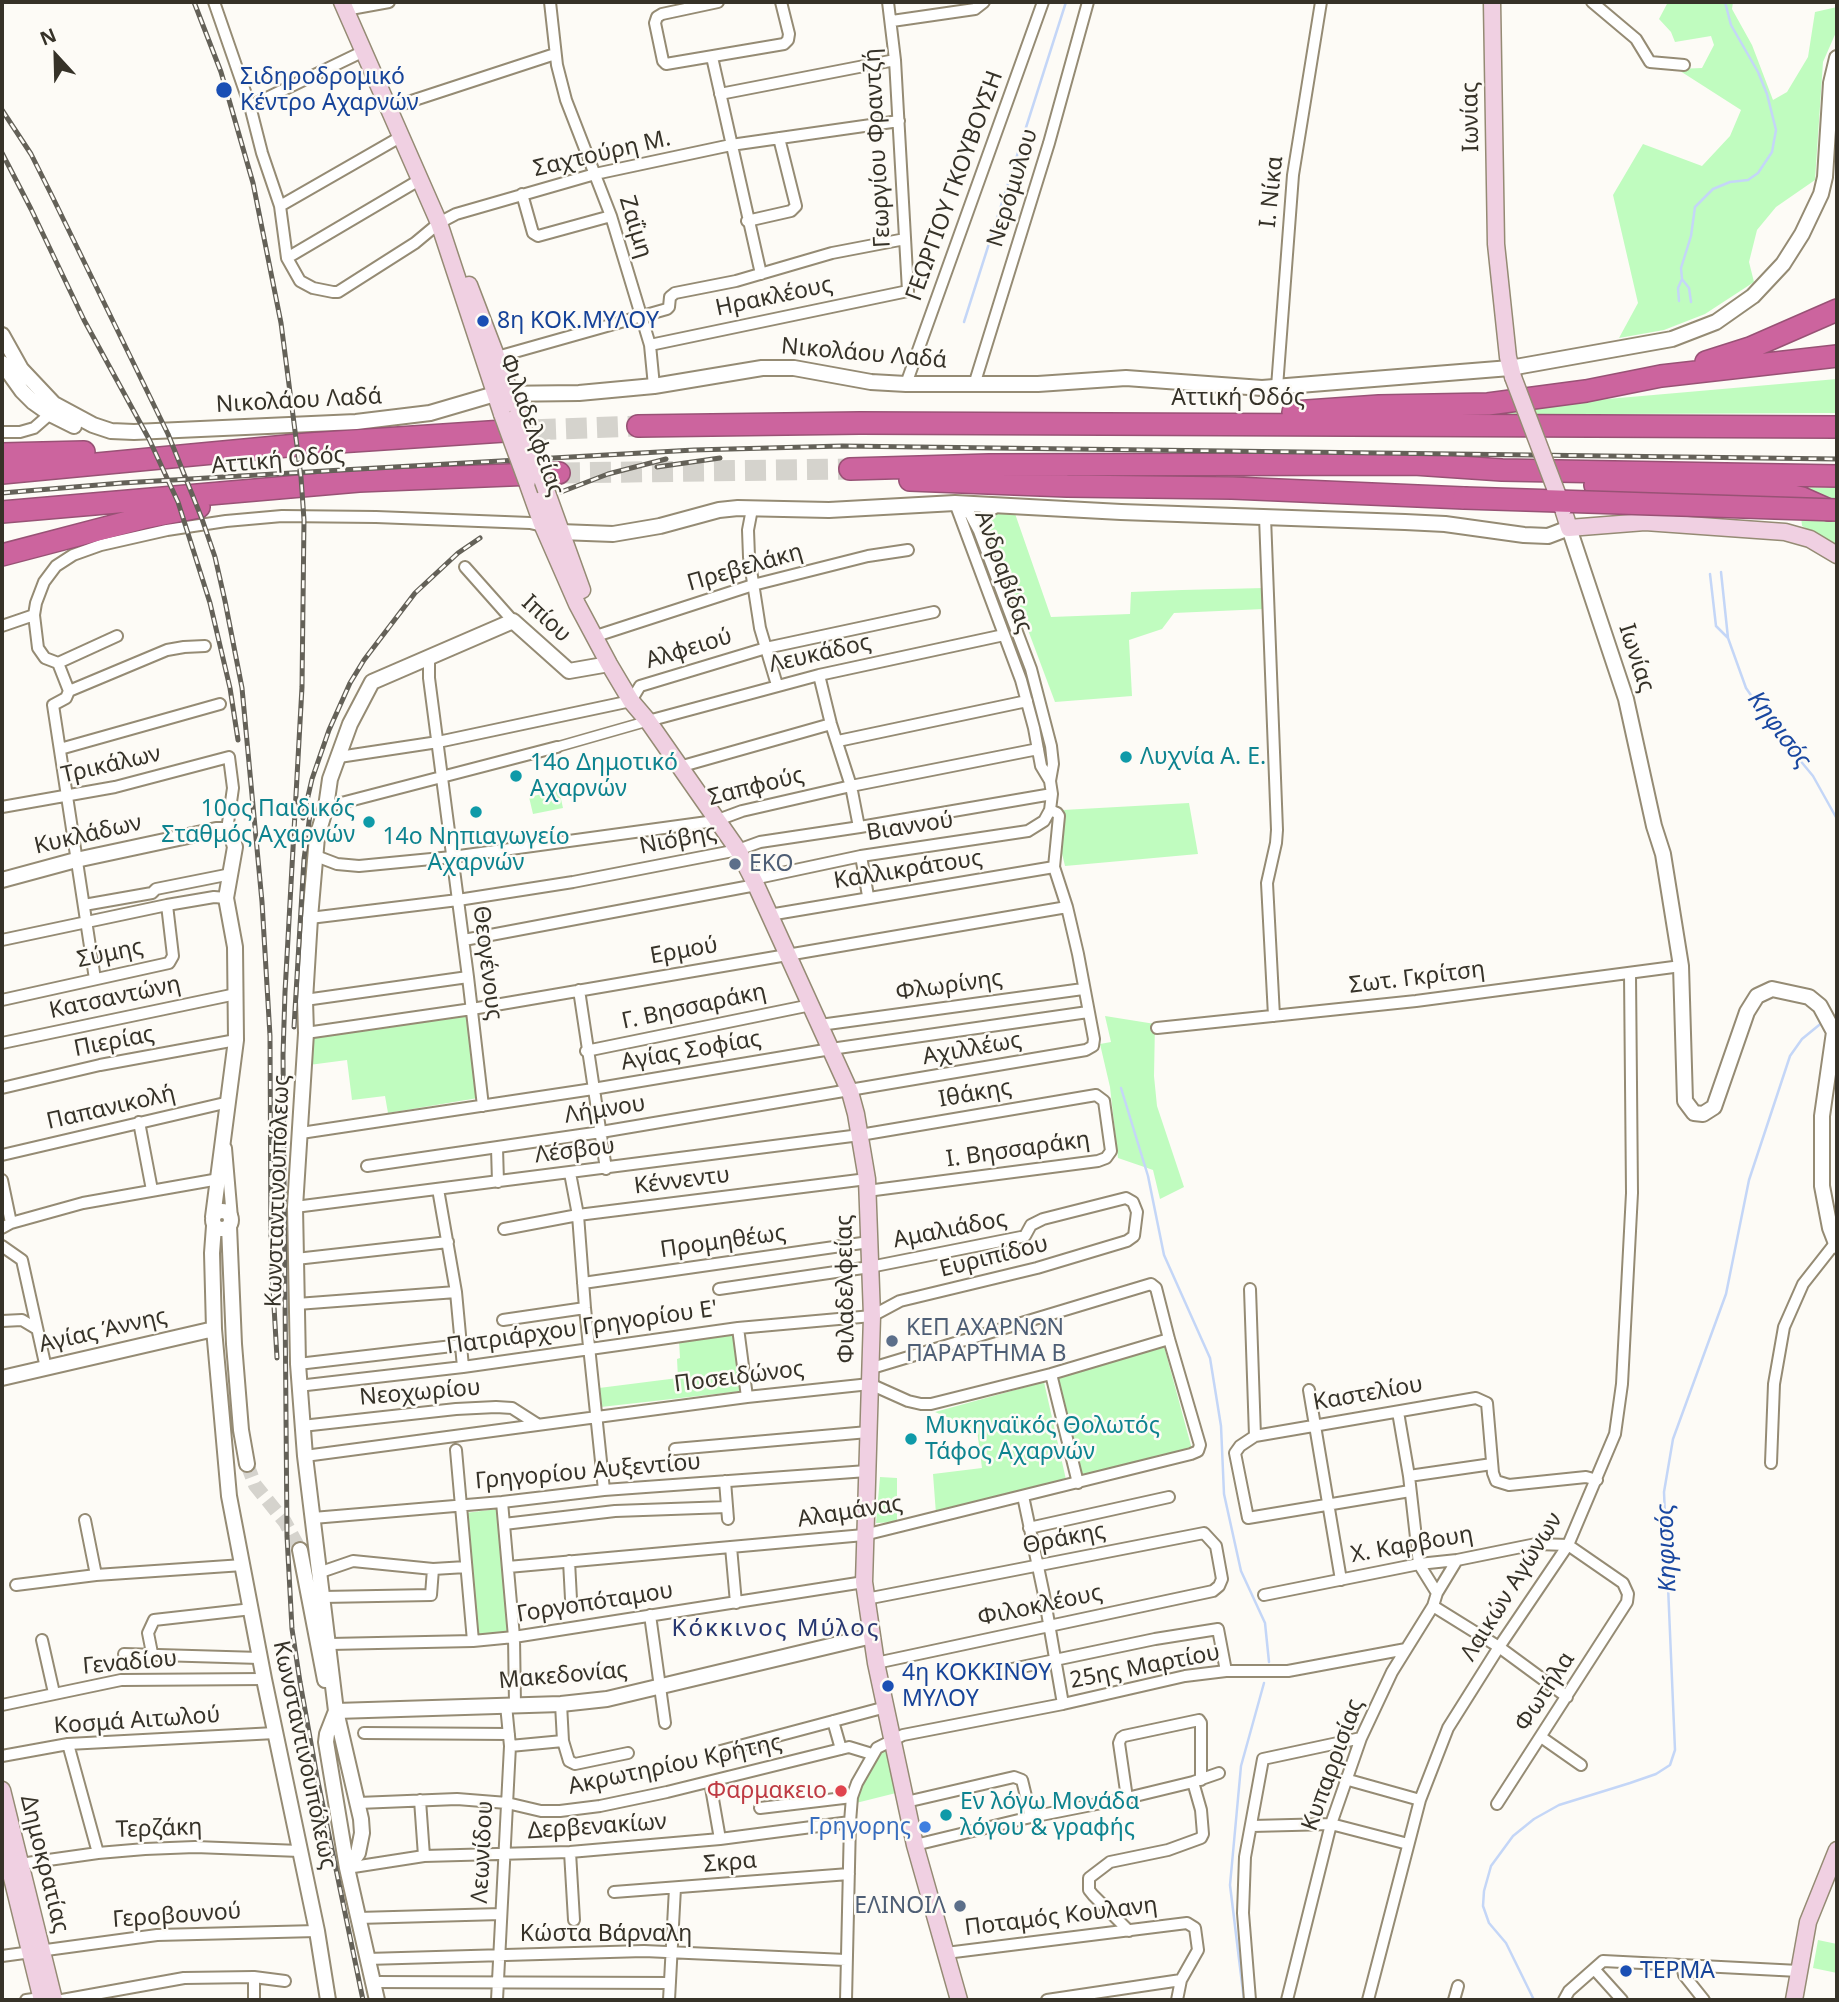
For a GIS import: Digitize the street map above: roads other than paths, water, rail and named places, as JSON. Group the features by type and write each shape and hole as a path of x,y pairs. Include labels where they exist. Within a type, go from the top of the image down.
{"highway":[{"path":"1661,376 1750,348 1837,310"},
{"path":"1183,424 1265,413 1501,402 1586,391 1661,376 1837,356"},
{"name":"Αττική Οδός","path":"2,473 308,444 508,419"},
{"name":"Αττική Οδός","path":"638,426 860,423 1837,427"},
{"path":"2,454 93,452 149,459"},
{"path":"1837,476 1502,470 1414,464 1003,465 850,469 890,479 1067,486 1232,488 1837,512"},
{"path":"1502,470 1575,483 1775,492 1802,498 1837,512"},
{"name":"Αττική Οδός","path":"2,512 359,481 559,473"},
{"path":"2,555 180,510 273,500 359,481"}],"main road":[{"name":"Ιωνίας","path":"1492,2 1496,244 1511,373 1569,528"},
{"name":"Φιλαδελφείας","path":"344,5 362,52 390,108 439,223 503,394"},
{"name":"Φιλαδελφείας","path":"439,223 457,254 497,357 508,419 538,492 560,533 586,601 596,636"},
{"name":"Φιλαδελφείας","path":"538,492 542,524 577,604 631,701 648,721 715,821 738,850 755,882 849,1092 860,1135 867,1185 872,1316 864,1535 866,1599 876,1664 915,1845 959,2000"},
{"path":"1569,528 1645,522 1785,532 1810,540 1837,555"},
{"name":"Δημοκρατίας","path":"2,1790 20,1864 41,2000"},
{"name":"Δημοκρατίας","path":"2,1837 35,1951"},
{"path":"1794,2000 1808,1922 1831,1883 1837,1850"}],"street":[{"path":"214,2 250,106 258,141 280,206 287,258 421,179"},
{"path":"344,5 389,2"},
{"name":"Ζαΐμη","path":"550,2 555,54 566,100 611,216 639,316 650,345 654,386"},
{"path":"718,2 699,4 657,17 655,23 663,61 666,64 784,44 789,34 780,2"},
{"name":"Γεωργίου Φραντζή","path":"888,2 895,60 908,291"},
{"path":"892,21 975,9 984,2"},
{"name":"ΓΕΩΡΓΙΟΥ ΓΚΟΥΒΟΥΣΗ","path":"906,384 1043,2"},
{"name":"Νερόμυλου","path":"974,385 1049,143 1088,2"},
{"name":"Ι. Νίκα","path":"1277,387 1293,176 1321,2"},
{"path":"1592,2 1636,39 1650,62 1684,65"},
{"path":"250,106 362,52"},
{"path":"390,108 555,54"},
{"path":"712,57 761,274"},
{"name":"Νικολάου Λαδά","path":"2,363 22,391 50,414 90,431 111,434 327,424 406,417 503,394 579,393 654,386 779,367 871,382 974,385 1126,378 1277,387 1511,373 1684,335 1716,322 1753,296 1783,264 1802,234 1821,194 1825,177 1831,83 1837,58"},
{"path":"720,94 895,60"},
{"name":"Σαχτούρη Μ.","path":"287,258 300,281 313,288 338,292 456,214 595,174 731,145 899,121"},
{"path":"280,206 402,136"},
{"path":"747,221 791,211 796,206 779,138"},
{"path":"522,194 533,233 538,236 611,216"},
{"path":"497,357 667,309 670,297 675,293 761,274 832,253 905,239"},
{"name":"Ηρακλέους","path":"650,345 908,291"},
{"name":"Νικολάου Λαδά","path":"2,335 21,369 54,404 93,425 134,432"},
{"path":"2,432 20,432 34,428 50,414"},
{"path":"117,636 58,663 48,661 41,654 36,643 34,615 44,582 64,560 101,545 167,530 245,519 307,516 542,524 560,533 613,534 660,526 719,510 830,510 955,503 1432,523 1548,536 1569,528"},
{"name":"Ανδραβίδας","path":"955,503 970,514 979,531 1040,698 1053,764 1050,781 1052,794"},
{"name":"Ανδραβίδας","path":"955,503 1027,701 1041,766 1050,781"},
{"path":"979,531 981,519 1000,505"},
{"path":"752,509 748,530 748,556 760,628 776,685"},
{"path":"1265,517 1277,830 1267,883 1274,1016"},
{"name":"Ιωνίας","path":"1569,528 1632,718 1669,884 1681,966 1685,1101 1694,1112 1703,1114 1714,1107 1747,1012 1757,996 1772,989 1809,997 1820,1006 1834,1032 1822,1116 1822,1174 1830,1228 1836,1244"},
{"name":"Πρεβελάκη","path":"596,636 753,585 868,556 908,550"},
{"name":"Ιπίου","path":"465,568 513,621 569,671 609,664"},
{"name":"Αλφειού","path":"339,757 438,741 631,701 640,686 766,648 934,612"},
{"path":"2,626 34,615"},
{"path":"429,659 513,621"},
{"name":"Λευκάδος","path":"648,721 776,685 1004,635"},
{"path":"69,691 167,650 205,646"},
{"name":"Κωνσταντινουπόλεως","path":"347,1868 358,1853 361,1843 361,1819 336,1710 298,1387 295,1207 301,1133 310,918 317,836 326,807 330,779 350,724 372,682 429,659"},
{"name":"Θεογένους","path":"429,659 483,1106"},
{"path":"58,663 69,691 68,696 55,702 52,708 95,979"},
{"path":"819,675 851,786 859,827"},
{"path":"838,741 1027,701"},
{"path":"60,749 220,705"},
{"path":"326,807 648,721"},
{"path":"679,767 831,724"},
{"name":"Σαπφούς","path":"316,856 337,864 359,866 452,857 715,821 742,811 851,786 1038,749"},
{"name":"Κωνσταντινουπόλεως","path":"229,757 233,788 227,830 232,833 235,847 226,898 235,947 236,1040 219,1179 222,1222 212,1253 214,1329 229,1496 317,1931 328,2000"},
{"name":"Τρικάλων","path":"2,807 115,787 229,757"},
{"path":"1052,794 1050,810 1059,816 1054,867 1067,907 1088,1012"},
{"name":"Νιόβης","path":"310,918 458,900 573,882 738,850 760,842 1052,794"},
{"name":"Βιαννού","path":"464,940 755,882 861,856 1028,831 1044,821 1050,810"},
{"name":"Κυκλάδων","path":"2,880 76,860 216,830 227,830"},
{"path":"861,856 868,896"},
{"name":"Καλλικράτους","path":"769,915 868,896 1054,867"},
{"path":"84,905 231,874"},
{"path":"2,940 167,905 214,897 226,898"},
{"name":"Σύμης","path":"2,1000 169,963 173,956 167,905"},
{"name":"Ερμού","path":"306,1033 472,1009 1067,907"},
{"name":"Σωτ. Γκρίτση","path":"1157,1028 1416,1001 1681,966"},
{"name":"Λαικών Αγώνων","path":"1368,2000 1420,1800 1448,1728 1568,1545 1615,1434 1622,1384 1632,1193 1630,974"},
{"path":"305,1000 468,977"},
{"name":"Φλωρίνης","path":"820,1025 1083,989"},
{"path":"579,990 586,1051 606,1169"},
{"name":"Κατσαντώνη","path":"2,1043 236,995"},
{"name":"Γ. Βησσαράκη","path":"586,1051 811,1005"},
{"name":"Αχιλλέως","path":"849,1092 1071,1054 1093,1046 1088,1012"},
{"name":"Αγίας Σοφίας","path":"301,1133 593,1089 831,1049 1088,1012"},
{"name":"Πιερίας","path":"2,1088 100,1065 236,1040"},
{"name":"Λήμνου","path":"368,1166 849,1092"},
{"name":"Ιθάκης","path":"860,1135 1096,1095"},
{"name":"Ι. Βησσαράκη","path":"867,1185 1084,1163 1106,1158 1111,1151 1104,1101 1096,1095"},
{"name":"Παπανικολή","path":"2,1155 229,1102"},
{"path":"139,1122 152,1190"},
{"path":"225,1135 222,1222 241,1430 247,1464"},
{"name":"Λέσβου","path":"295,1207 860,1135"},
{"path":"497,1148 498,1182"},
{"path":"570,1173 578,1215 604,1490"},
{"path":"2,1180 7,1225 83,1203 219,1179"},
{"name":"Κέννεντυ","path":"503,1229 578,1215 867,1185"},
{"path":"439,1189 456,1292 463,1367"},
{"name":"Αμαλιάδος","path":"719,1289 870,1267 1021,1237 1025,1236 1031,1225 1043,1219 1126,1198 1133,1202 1137,1212 1135,1236 1127,1241"},
{"name":"Ευριπίδου","path":"872,1316 900,1301 1037,1268 1127,1241"},
{"path":"296,1259 448,1242"},
{"name":"Προμηθέως","path":"583,1283 869,1242"},
{"path":"1771,1463 1774,1384 1784,1327 1803,1284 1836,1244"},
{"path":"2,1246 22,1260 46,1368"},
{"path":"871,1376 1151,1284 1156,1288 1169,1339"},
{"path":"1250,1289 1255,1436 1235,1453 1248,1518 1410,1492"},
{"path":"297,1304 456,1292"},
{"path":"503,1320 585,1308"},
{"name":"Πατριάρχου Γρηγορίου E'","path":"298,1387 463,1367 738,1328 872,1316"},
{"path":"2,1321 22,1320 37,1329"},
{"path":"738,1328 747,1397"},
{"name":"Αγίας Άννης","path":"2,1378 214,1329"},
{"name":"Ποσειδώνος","path":"305,1456 747,1397 871,1376 921,1404 1051,1374 1169,1339"},
{"name":"Αλαμάνας","path":"508,1567 864,1535 1191,1454 1198,1451 1199,1439 1169,1339"},
{"path":"298,1364 461,1345"},
{"path":"1051,1374 1077,1483"},
{"path":"1309,1390 1341,1580"},
{"name":"Καστελίου","path":"1255,1436 1476,1398 1487,1403 1492,1464"},
{"name":"Νεοχωρίου","path":"302,1426 496,1407 512,1408 537,1424"},
{"path":"1398,1412 1409,1476 1419,1564 1437,1593"},
{"path":"676,1449 868,1432"},
{"path":"456,1450 473,1641"},
{"path":"1409,1476 1492,1464 1496,1481 1509,1485 1586,1478 1597,1480"},
{"name":"Γρηγορίου Αυξεντίου","path":"313,1518 502,1502 604,1490 867,1471"},
{"path":"504,1524 615,1511 728,1513 725,1481"},
{"path":"1023,1496 1063,1704"},
{"path":"1029,1528 1169,1497"},
{"name":"Λεωνίδου","path":"497,2000 514,1637 502,1502"},
{"path":"85,1521 96,1576"},
{"name":"Θράκης","path":"866,1599 1204,1533 1216,1546 1222,1579 1213,1591"},
{"name":"Χ. Καρβουη","path":"1264,1595 1536,1544 1568,1545"},
{"name":"Φωτήλα","path":"1497,1804 1627,1602 1628,1594 1623,1583 1568,1545"},
{"path":"731,1548 736,1603"},
{"path":"300,1550 327,1691 336,1710"},
{"name":"Κυπαρρισίας","path":"1287,2000 1331,1824 1345,1779 1392,1672 1433,1606 1437,1593 1457,1560"},
{"path":"321,1572 353,1561 433,1569 466,1567"},
{"path":"569,1561 571,1599"},
{"path":"16,1585 243,1565"},
{"path":"323,1597 431,1595 433,1569"},
{"name":"Γοργοπόταμου","path":"330,1644 473,1641 514,1637 864,1582"},
{"name":"Φιλοκλέους","path":"876,1664 1213,1591"},
{"path":"1433,1606 1499,1647 1567,1697"},
{"path":"152,1653 148,1633 154,1620 252,1609"},
{"path":"650,1615 665,1723"},
{"path":"993,1673 1218,1629 1226,1671"},
{"name":"Μακεδονίας","path":"336,1710 561,1704 607,1699 872,1636"},
{"path":"42,1640 54,1693"},
{"name":"25ης Μαρτίου","path":"894,1738 1063,1704 1145,1684 1226,1671 1288,1671 1380,1656 1406,1649"},
{"path":"124,1654 260,1658"},
{"path":"1380,1656 1392,1672"},
{"name":"Γεναδίου","path":"2,1705 98,1684 140,1679 264,1679"},
{"path":"561,1704 564,1741 569,1761 575,1764 628,1754"},
{"path":"716,1752 886,1707"},
{"name":"Κωνσταντινουπόλεως","path":"336,1710 326,1742 347,1868 377,2000"},
{"path":"1127,1798 1119,1743 1124,1736 1199,1720 1197,1781 1203,1834 1201,1839 1168,1850 1110,1863 1089,1878 1089,1889 1093,1895 1129,1931"},
{"path":"833,1721 841,1749"},
{"name":"Κοσμά Αιτωλού","path":"2,1756 68,1744 275,1733"},
{"path":"364,1733 509,1734"},
{"path":"1541,1737 1581,1765"},
{"path":"846,2000 852,1797 872,1754 894,1738"},
{"path":"1250,2000 1244,1913 1245,1857 1263,1759 1361,1738"},
{"path":"510,1746 564,1741"},
{"path":"68,1744 98,1853"},
{"name":"Ακρωτηρίου Κρήτης","path":"358,1802 457,1799 507,1803 541,1811 577,1809 709,1782 849,1747 872,1754"},
{"path":"915,1845 1031,1817 1127,1798 1219,1773"},
{"path":"333,1777 351,1774"},
{"path":"906,1802 1014,1777 1022,1780 1031,1817"},
{"path":"1345,1779 1420,1800"},
{"path":"709,1782 720,1839"},
{"path":"760,1808 852,1797"},
{"path":"420,1800 424,1856"},
{"name":"Δερβενακίων","path":"347,1868 424,1856 570,1852 720,1839 850,1822"},
{"path":"1252,1826 1331,1824 1408,1844"},
{"name":"Τερζάκη","path":"20,1864 98,1853 195,1847 300,1851"},
{"path":"570,1852 574,1920"},
{"name":"Σκρα","path":"614,1892 849,1874"},
{"path":"669,2000 675,1888"},
{"path":"358,1918 501,1914"},
{"name":"Ποταμός Κουλανη","path":"946,1953 1129,1931 1180,1922 1192,1924 1195,1928 1198,1950 1181,1980"},
{"name":"Γεροβουνού","path":"2,1956 181,1933 317,1931"},
{"name":"Κώστα Βάρναλη","path":"367,1959 644,1951 846,1960"},
{"path":"1564,2000 1569,1991 1603,1961 1799,1971"},
{"path":"1682,1965 1684,1975 1704,2000"},
{"path":"1595,1970 1622,2000"},
{"path":"254,1977 254,2000"},
{"path":"62,2000 169,1979 254,1977 285,1981"},
{"path":"1047,2000 1181,1980 1177,2000"},
{"path":"372,1982 670,1983"},
{"path":"1454,2000 1458,1986"}],"waterway":[{"path":"964,322 1066,2"},
{"name":"Κηφισός","path":"1691,302 1689,288 1682,279 1681,268 1691,236 1695,207 1713,189 1730,182 1748,180 1758,173 1772,152 1776,130 1767,94 1758,72 1731,25 1725,2"},
{"name":"Κηφισός","path":"1679,301 1678,288 1682,279"},
{"name":"Κηφισός","path":"1721,572 1728,638 1746,688 1775,730 1813,776 1837,819"},
{"name":"Κηφισός","path":"1710,574 1716,626 1728,638"},
{"name":"Κηφισός","path":"1534,2000 1506,1943 1489,1923 1483,1906 1491,1866 1513,1836 1534,1819 1559,1805 1656,1774 1670,1765 1675,1750 1664,1492 1673,1439 1726,1294 1749,1180 1790,1056 1802,1039 1824,1021"},
{"path":"1121,1088 1148,1176 1164,1255 1210,1358 1221,1426 1224,1494 1241,1571 1265,1623 1269,1662"},
{"path":"1244,2000 1230,1885 1241,1766 1264,1683"}],"tunnel":[{"path":"504,431 638,426"},
{"path":"559,473 850,469"},
{"path":"247,1464 255,1485 285,1522 300,1550"}],"railway":[{"path":"194,2 221,72 253,183 281,323 301,477 304,520 302,687 283,1055 287,1536 292,1629 300,1682 363,2000"},
{"path":"2,110 31,154 168,434 215,557 225,601 242,688 262,902 270,1036 271,1255 277,1358"},
{"path":"2,153 84,320 149,439 178,502 210,603 230,688 238,740"},
{"path":"2,493 122,483 694,450 842,446 1837,459"},
{"path":"657,467 720,458"},
{"path":"561,492 608,474 666,459"},
{"path":"303,818 312,779 329,730 350,683 364,660 415,593 458,553 480,538"},
{"path":"294,1027 304,859 311,807"}],"place":[{"name":"Σιδηροδρομικό Κέντρο Αχαρνών","path":"224,90"},
{"name":"8η ΚΟΚ.ΜΥΛΟΥ","path":"483,321"},
{"name":"Λυχνία A. E.","path":"1126,757"},
{"name":"14ο Δημοτικό Αχαρνών","path":"516,776"},
{"name":"14ο Νηπιαγωγείο Αχαρνών","path":"476,812"},
{"name":"10ος Παιδικός Σταθμός Αχαρνών","path":"369,822"},
{"name":"EKO","path":"735,864"},
{"name":"ΚΕΠ ΑΧΑΡΝΩΝ ΠΑΡΑΡΤΗΜΑ Β","path":"892,1341"},
{"name":"Μυκηναϊκός Θολωτός Τάφος Αχαρνών","path":"911,1439"},
{"name":"4η ΚΟΚΚΙΝΟΥ ΜΥΛΟΥ","path":"888,1686"},
{"name":"Φαρμακειο","path":"841,1791"},
{"name":"Εν λόγω Μονάδα λόγου & γραφής","path":"946,1815"},
{"name":"Γρηγορης","path":"925,1827"},
{"name":"ΕΛΙΝΟΙΛ","path":"960,1906"},
{"name":"ΤΕΡΜΑ","path":"1626,1971"}],"district":[{"name":"Κόκκινος Μύλος","path":"776,1629"}]}
